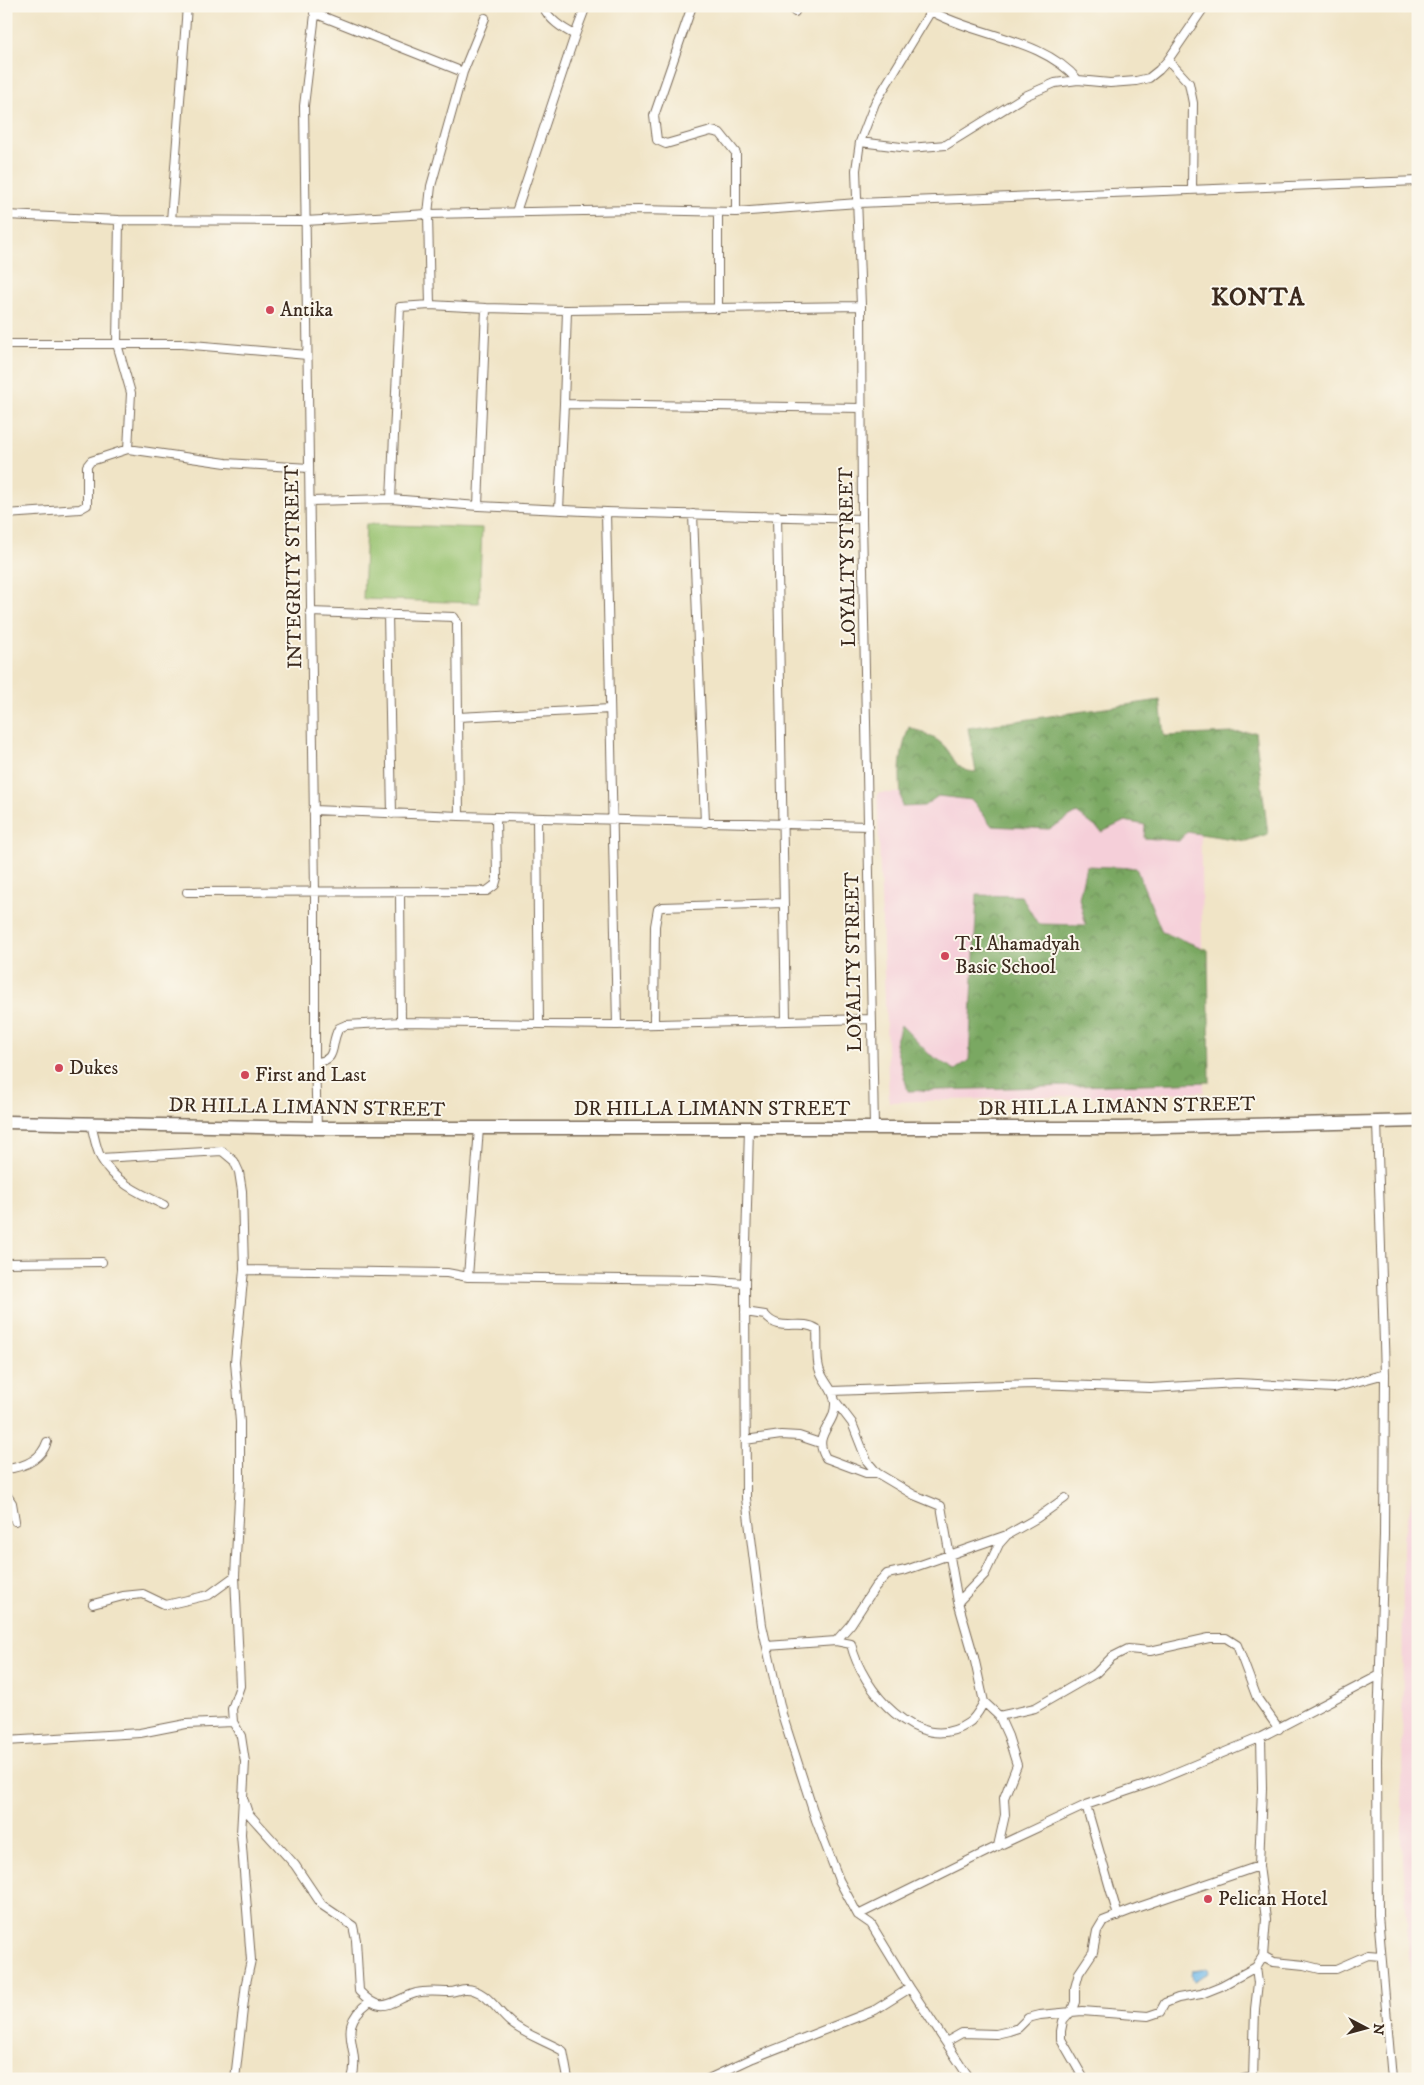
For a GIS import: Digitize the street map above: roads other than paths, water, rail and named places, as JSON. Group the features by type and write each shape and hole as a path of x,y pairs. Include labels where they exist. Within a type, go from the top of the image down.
{"highway":[{"name":"DR HILLA LIMANN STREET","path":"6,1122 317,1128 1123,1128 1418,1121"}],"street":[{"path":"171,221 187,6"},
{"path":"543,6 546,13 560,27 575,35"},
{"path":"516,212 586,6"},
{"path":"692,6 654,116 657,140 666,144 711,131 720,133 736,153 736,212"},
{"path":"860,142 909,148 946,145 1025,96 1055,83 1078,80 1110,83 1149,78 1168,60 1205,6"},
{"path":"933,8 949,21 1046,54 1069,69 1078,80"},
{"name":"LOYALTY STREET","path":"874,1127 870,1018 869,826 862,518 861,306 856,170 860,142 875,103 933,8"},
{"path":"315,10 463,72"},
{"name":"INTEGRITY STREET","path":"315,10 304,106 317,1128"},
{"path":"430,305 428,214 431,186 463,72 485,18"},
{"path":"1168,60 1189,84 1193,103 1192,189"},
{"path":"6,214 119,220 305,221 428,214 516,212 638,210 736,212 858,203 1418,181"},
{"path":"718,212 718,309"},
{"path":"119,220 117,344 131,393 128,449"},
{"path":"391,499 400,307 430,305 567,310 861,306"},
{"path":"478,506 486,308"},
{"path":"559,510 567,310"},
{"path":"6,344 181,344 307,355"},
{"path":"564,404 862,408"},
{"path":"6,514 80,509 87,505 87,466 91,461 128,449 226,463 309,468"},
{"path":"310,501 391,499 478,506 606,512 862,518"},
{"path":"606,512 618,1025"},
{"path":"693,514 705,823"},
{"path":"777,515 786,1019"},
{"path":"310,612 454,617 457,622 459,816"},
{"path":"388,614 392,814"},
{"path":"458,717 610,709"},
{"path":"314,810 614,821 869,826"},
{"path":"186,892 487,891 494,885 497,878 496,817"},
{"path":"538,818 539,1024"},
{"path":"400,892 401,1022"},
{"path":"654,1024 655,926 658,910 662,907 783,903"},
{"path":"315,1062 326,1062 330,1059 334,1036 339,1028 346,1025 401,1022 618,1025 870,1018"},
{"path":"1377,1122 1385,1374 1384,1535 1377,1769 1381,1956 1392,2079"},
{"path":"91,1124 101,1158 123,1183 137,1192 164,1204"},
{"path":"468,1277 479,1128"},
{"path":"749,1128 745,1283 746,1498 762,1625 782,1714 816,1820 839,1880 858,1915 871,1924 910,1988 970,2079"},
{"path":"101,1158 222,1152 230,1155 234,1161 239,1172 242,1191 244,1270 235,1362 240,1422 240,1480 235,1576 240,1686 232,1709 233,1722 241,1736 245,1762 240,1834 251,1960 246,1982 235,2079"},
{"path":"6,1263 102,1262"},
{"path":"244,1270 447,1273 468,1277 701,1280 745,1283"},
{"path":"745,1312 765,1315 770,1322 776,1324 810,1324 817,1329 819,1368 836,1402 852,1423 867,1461 877,1473 914,1495 941,1506 958,1602 974,1657 984,1702 999,1716 1008,1736 1017,1765 1004,1798 1005,1815 998,1846"},
{"path":"832,1391 1034,1384 1151,1388 1237,1383 1334,1388 1385,1374"},
{"path":"836,1402 831,1420 825,1429 820,1444 826,1458 866,1473 877,1473"},
{"path":"745,1440 781,1435 799,1436 820,1444"},
{"path":"6,1469 22,1467 33,1460 44,1450 47,1442"},
{"path":"6,1494 12,1504 15,1521"},
{"path":"836,1641 851,1624 875,1587 887,1574 906,1570 1007,1535 1037,1518 1065,1498"},
{"path":"958,1602 985,1574 999,1544 1007,1535"},
{"path":"93,1604 123,1596 143,1594 166,1605 209,1596 235,1576"},
{"path":"999,1716 1035,1708 1096,1673 1112,1657 1128,1649 1150,1651 1209,1638 1226,1638 1237,1645 1257,1698 1279,1728"},
{"path":"767,1646 836,1641 851,1644 854,1657 880,1700 896,1715 919,1729 934,1732 955,1730 969,1722 984,1702"},
{"path":"858,1915 1086,1805 1151,1782 1261,1737 1380,1675"},
{"path":"6,1741 140,1733 186,1724 233,1722"},
{"path":"946,2042 962,2033 996,2034 1018,2028 1028,2018 1071,2012 1148,2016 1160,2012 1165,2004 1178,1998 1207,1992 1256,1967 1262,1956 1266,1920 1259,1866 1262,1788 1261,1737"},
{"path":"242,1794 248,1813 295,1865 322,1905 353,1926 356,1940 359,1991 369,2002 383,2006 417,1993 440,1990 451,1992 466,1988 483,1995 516,2026 564,2051 568,2079"},
{"path":"1086,1805 1118,1916"},
{"path":"1084,2079 1061,2039 1063,2021 1071,2012 1075,2002 1075,1988 1079,1972 1093,1952 1097,1931 1103,1921 1259,1866"},
{"path":"1262,1956 1274,1962 1320,1968 1336,1968 1368,1956 1381,1956"},
{"path":"1243,2079 1253,2078 1255,2010 1258,1983 1256,1967"},
{"path":"708,2079 753,2058 875,2010 910,1988"},
{"path":"352,2079 356,2066 349,2038 350,2024 358,2011 369,2002"}],"water":[{"path":"1208,1969 1209,1973 1193,1981 1192,1971"}],"place":[{"name":"Antika","path":"270,310"},
{"name":"T.I Ahamadyah Basic School","path":"945,956"},
{"name":"Dukes","path":"59,1068"},
{"name":"First and Last","path":"245,1075"},
{"name":"Pelican Hotel","path":"1208,1899"}],"district":[{"name":"KONTA","path":"1258,297"}]}
